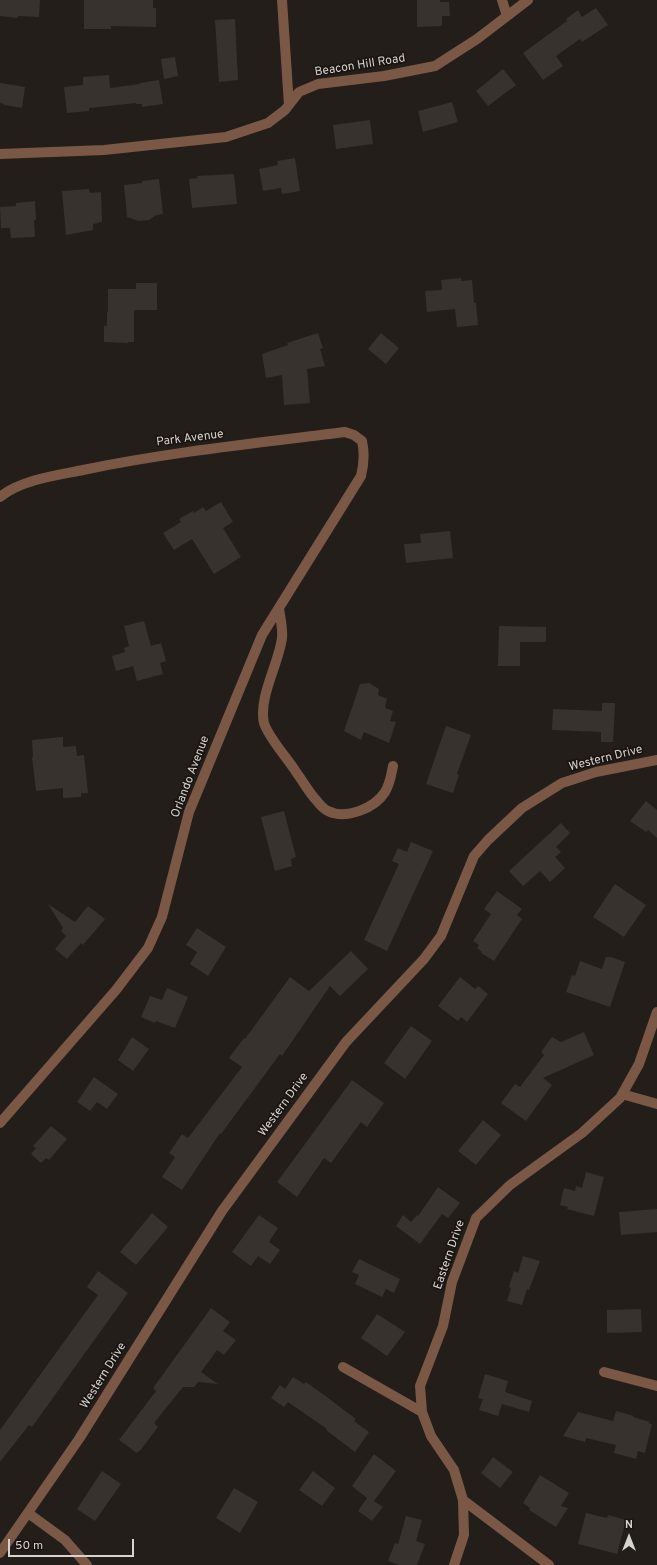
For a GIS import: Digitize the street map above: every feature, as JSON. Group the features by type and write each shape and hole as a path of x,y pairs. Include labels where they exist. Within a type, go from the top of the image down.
{"street":[{"path":"282,0 290,105"},
{"path":"502,0 507,16"},
{"name":"Beacon Hill Road","path":"0,154 104,150 226,137 268,124 290,105 299,92 318,84 384,76 435,66 477,39 528,0"},
{"name":"Park Avenue","path":"0,497 6,492 39,479 137,459 345,432 354,435 362,442 364,466"},
{"name":"Orlando Avenue","path":"0,1123 116,990 148,948 162,917 189,812 262,635 361,476 364,466"},
{"path":"279,608 282,637 268,686 264,709 264,724 316,801 328,811 338,814 350,813 364,809 375,803 384,794 390,783 393,766"},
{"name":"Western Drive","path":"0,1553 79,1439 222,1212 346,1042 424,959 441,936 474,856 488,840 522,808 562,783 596,772 657,760"},
{"name":"Eastern Drive","path":"454,1565 464,1535 463,1500 454,1470 431,1436 422,1412 420,1386 443,1326 452,1282 476,1218 510,1186 582,1133 620,1098 639,1064 657,1012"},
{"path":"622,1094 657,1104"},
{"path":"343,1367 422,1412"},
{"path":"604,1372 657,1386"},
{"path":"463,1500 549,1565"},
{"path":"28,1513 65,1540 87,1565"}],"building":[{"path":"0,0 40,0 39,17 18,16 18,18 0,16"},
{"path":"84,0 153,0 153,8 156,8 156,27 111,26 111,29 84,29"},
{"path":"417,0 440,0 440,2 449,2 450,16 442,16 442,26 417,27"},
{"path":"596,8 608,25 582,42 580,39 556,56 563,66 543,80 523,53 567,21 566,19 578,10 582,17"},
{"path":"235,19 238,80 219,82 215,20"},
{"path":"175,57 178,76 164,79 161,59"},
{"path":"503,69 516,85 488,106 476,91"},
{"path":"109,75 110,88 159,80 163,104 142,107 142,104 136,103 89,108 89,111 67,113 64,87 83,85 83,77"},
{"path":"0,83 25,87 22,108 0,103"},
{"path":"452,102 458,122 423,132 418,111"},
{"path":"370,120 373,144 336,149 333,125"},
{"path":"295,158 300,191 282,194 281,188 263,191 259,169 278,165 277,161"},
{"path":"234,174 237,204 192,208 189,179 198,178 197,176"},
{"path":"159,179 163,214 156,215 149,220 139,221 127,217 124,185"},
{"path":"89,189 90,193 101,192 102,222 93,224 93,230 66,235 62,191"},
{"path":"35,201 35,237 11,238 10,228 1,228 0,207 16,206 16,203"},
{"path":"461,278 461,281 472,280 478,325 457,327 455,309 427,312 425,291 442,290 441,280"},
{"path":"136,283 157,283 157,310 134,310 134,342 104,342 104,326 107,326 108,289 136,289"},
{"path":"318,333 323,348 320,349 325,366 307,369 310,403 284,405 282,375 266,378 262,354 288,345 287,343"},
{"path":"381,333 399,348 386,364 368,349"},
{"path":"221,502 233,522 223,528 241,557 214,574 192,539 174,550 163,533 181,522 179,519 193,511 194,513 203,507 206,511"},
{"path":"450,531 453,558 406,563 404,544 421,543 420,534"},
{"path":"144,621 151,646 161,643 166,661 160,663 163,674 137,681 133,666 116,671 112,656 125,652 124,648 129,646 124,626"},
{"path":"499,626 546,627 546,642 520,642 520,666 498,666"},
{"path":"369,683 379,689 378,695 387,699 385,708 393,711 390,721 396,722 389,743 364,732 361,740 344,731 360,684"},
{"path":"602,703 615,703 613,742 601,742 601,732 552,730 553,709 602,711"},
{"path":"446,726 471,735 457,774 459,775 453,793 426,784"},
{"path":"63,737 63,747 76,746 77,756 84,755 88,793 81,793 81,797 63,798 63,788 36,791 32,757 32,740"},
{"path":"646,801 657,810 657,838 648,830 646,832 630,821"},
{"path":"284,811 296,857 291,859 292,866 275,871 261,817"},
{"path":"561,823 570,833 556,847 561,852 555,857 565,868 550,882 540,871 523,886 509,871"},
{"path":"411,842 433,851 387,951 364,940 399,864 392,861 398,848 407,852"},
{"path":"615,884 646,905 624,937 593,917"},
{"path":"497,891 522,909 517,915 522,919 494,961 481,953 482,952 477,948 479,945 473,941 491,914 484,909"},
{"path":"48,904 75,922 88,906 105,919 83,945 81,943 67,959 55,949 66,936 61,931 63,928"},
{"path":"197,928 226,947 208,976 190,964 197,952 186,945"},
{"path":"351,951 368,969 340,996 330,986 282,1056 280,1054 221,1134 220,1133 182,1190 162,1177 175,1157 169,1153 182,1134 188,1138 242,1067 229,1058 244,1038 245,1039 290,977 309,991"},
{"path":"606,957 611,957 625,962 610,1007 566,992 572,975 575,976 580,961 602,969"},
{"path":"460,977 475,989 478,986 488,994 467,1022 461,1017 458,1021 438,1006"},
{"path":"167,988 188,997 175,1028 156,1021 155,1023 141,1017 150,996 162,1000"},
{"path":"411,1026 432,1041 405,1079 384,1063"},
{"path":"584,1032 594,1055 543,1078 552,1085 526,1121 501,1103 515,1084 520,1087 544,1055 541,1052 552,1037 561,1042"},
{"path":"132,1037 149,1049 133,1071 118,1060"},
{"path":"94,1077 118,1094 107,1109 97,1102 90,1111 77,1102"},
{"path":"352,1080 384,1103 367,1127 361,1122 331,1163 324,1158 297,1197 277,1182"},
{"path":"483,1120 501,1135 476,1165 458,1151"},
{"path":"51,1126 67,1139 49,1160 46,1158 41,1163 31,1154 36,1148 33,1146"},
{"path":"586,1172 604,1177 594,1216 567,1209 568,1207 560,1205 564,1188 575,1191 576,1186 582,1188"},
{"path":"438,1187 460,1203 448,1218 442,1214 420,1244 396,1226 403,1215 411,1222 417,1215 418,1216"},
{"path":"657,1209 657,1232 621,1235 619,1212"},
{"path":"152,1213 168,1227 136,1265 120,1252"},
{"path":"259,1215 278,1228 269,1242 280,1250 270,1264 258,1256 251,1266 232,1252"},
{"path":"523,1256 540,1261 529,1290 527,1289 522,1305 507,1301 511,1288 509,1287 514,1271 518,1273"},
{"path":"359,1259 400,1279 394,1293 386,1289 382,1297 355,1284 359,1275 352,1272"},
{"path":"98,1271 128,1293 32,1427 29,1425 0,1462 0,1430 98,1295 87,1287"},
{"path":"211,1308 230,1322 223,1331 236,1340 224,1355 217,1350 201,1372 218,1384 198,1382 194,1387 183,1387 154,1423 158,1427 137,1453 119,1440 156,1391 153,1388"},
{"path":"641,1309 642,1332 607,1333 607,1310"},
{"path":"377,1314 405,1332 387,1356 361,1338"},
{"path":"485,1374 508,1381 505,1392 532,1401 529,1412 502,1404 498,1416 479,1410 483,1399 478,1398"},
{"path":"293,1377 304,1384 306,1382 324,1395 356,1419 354,1421 369,1432 355,1452 326,1430 327,1429 288,1402 284,1407 271,1398 280,1385 285,1389"},
{"path":"616,1411 634,1416 633,1417 652,1424 645,1453 638,1451 636,1459 614,1453 616,1445 586,1438 585,1442 563,1436 578,1412 613,1421"},
{"path":"374,1454 396,1471 374,1501 383,1507 372,1521 358,1511 367,1498 352,1486"},
{"path":"493,1457 513,1472 500,1488 481,1473"},
{"path":"102,1471 121,1484 95,1521 77,1509"},
{"path":"313,1471 335,1488 322,1506 299,1490"},
{"path":"540,1475 569,1493 561,1506 568,1508 556,1527 529,1510 530,1508 523,1503"},
{"path":"234,1488 258,1502 240,1533 216,1518"},
{"path":"586,1513 607,1518 608,1515 626,1520 617,1554 578,1544"},
{"path":"406,1516 422,1520 416,1541 425,1544 417,1565 399,1565 388,1561 395,1543 398,1544"}]}
